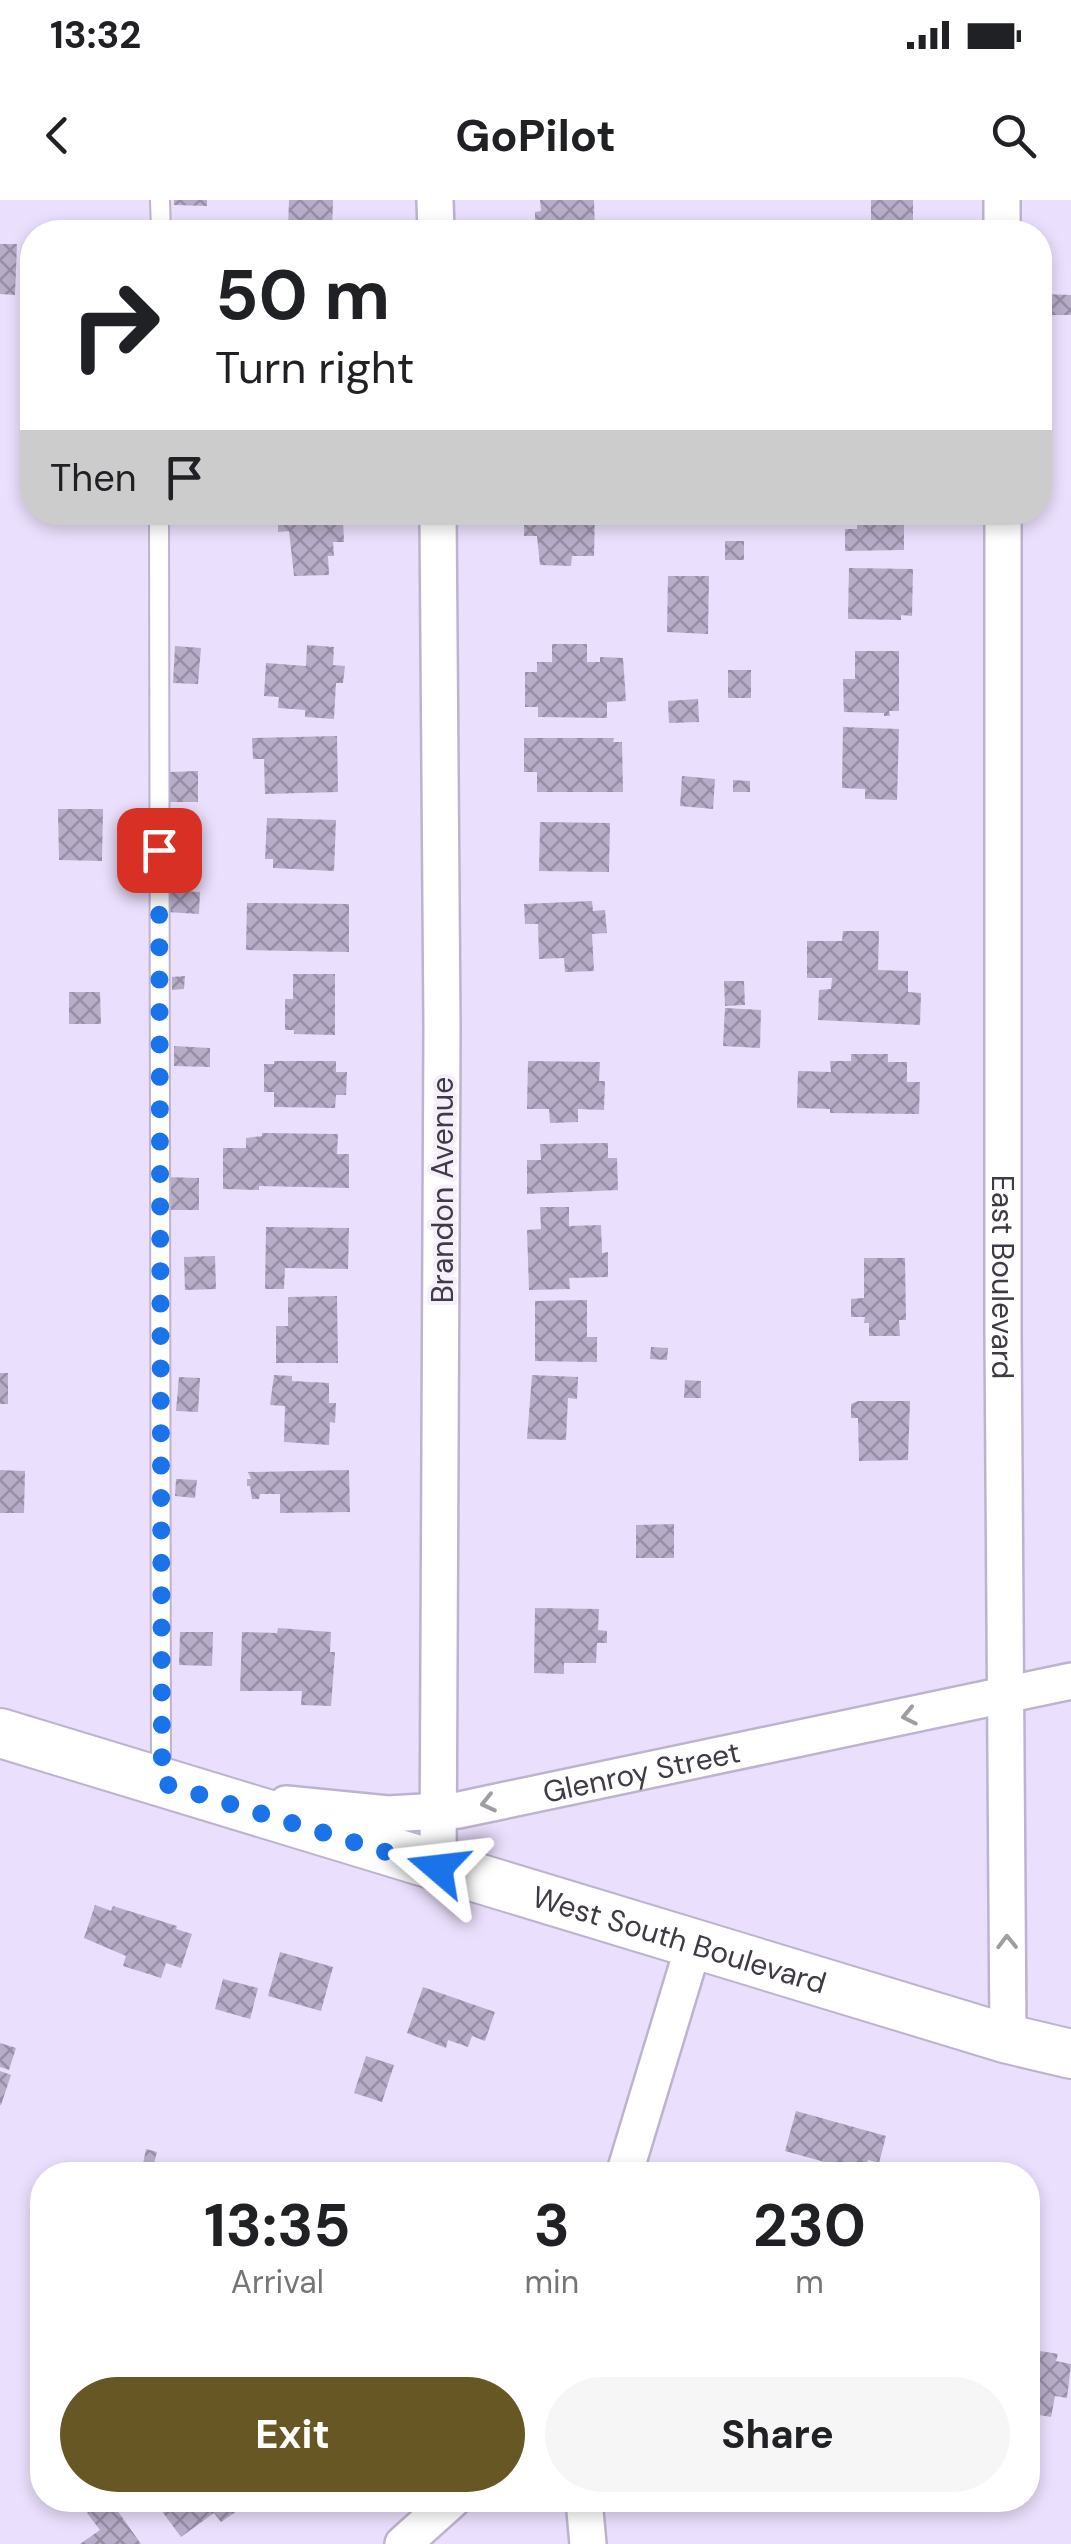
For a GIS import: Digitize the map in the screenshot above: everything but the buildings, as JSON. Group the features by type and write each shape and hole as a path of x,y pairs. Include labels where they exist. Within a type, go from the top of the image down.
{"street":[{"name":"Brandon Avenue","path":"438,525 442,1027 438,1868"},
{"name":"East Boulevard","path":"1003,525 1008,2039"},
{"name":"Glenroy Street","path":"206,1796 388,1814 440,1812 1071,1681"},
{"name":"West South Boulevard","path":"0,1733 1008,2039 1071,2054"},
{"path":"628,2162 694,1944"},
{"path":"403,2544 439,2512"},
{"path":"585,2512 588,2544"}],"lane":[{"path":"159,525 162,1783"}],"route":[{"path":"159,850 162,1783 438,1868"}]}
